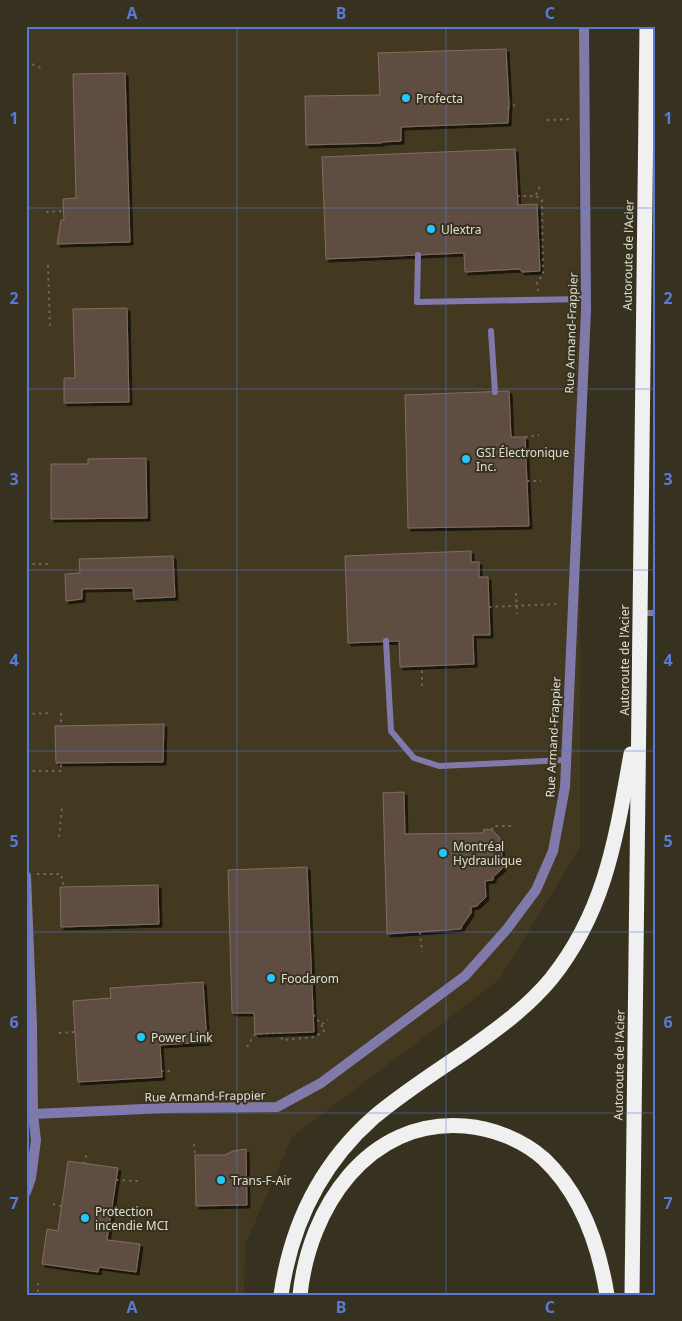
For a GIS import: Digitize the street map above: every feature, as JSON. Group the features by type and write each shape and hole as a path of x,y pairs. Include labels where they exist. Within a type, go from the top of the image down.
{"highway":[{"name":"Autoroute de l'Acier","path":"632,1295 646,26"},
{"path":"281,1295 288,1257 297,1226 318,1183 341,1150 380,1112 491,1033 527,1004 551,980 575,945 595,905 611,858 639,710"},
{"path":"300,1295 306,1261 316,1233 328,1207 350,1173 367,1156 398,1137 422,1128 447,1125 473,1127 509,1138 532,1150 552,1168 567,1186 588,1226 600,1263 607,1295"}],"street":[{"name":"Rue Armand-Frappier","path":"33,1114 166,1108 277,1107 321,1083 465,976 507,929 536,890 553,851 565,787 586,299 584,26"},
{"path":"26,1192 31,1178 36,1140 33,1114 29,875"}],"lane":[{"path":"418,255 417,302 586,299"},
{"path":"491,331 495,392"},
{"path":"639,613 656,613"},
{"path":"386,641 392,732 414,758 439,766 566,760"}],"path":[{"path":"26,62 42,68"},
{"path":"508,108 515,105"},
{"path":"547,120 573,118"},
{"path":"536,196 540,186"},
{"path":"517,196 536,196 542,200 543,275 537,282 538,300"},
{"path":"46,212 63,211"},
{"path":"48,265 50,330"},
{"path":"525,437 539,435"},
{"path":"527,481 541,480"},
{"path":"26,564 52,564"},
{"path":"516,593 517,614"},
{"path":"489,607 559,604"},
{"path":"422,666 422,686"},
{"path":"26,714 51,713"},
{"path":"60,713 61,726"},
{"path":"26,771 61,771 61,763"},
{"path":"59,837 62,808"},
{"path":"492,830 493,826 514,826"},
{"path":"29,875 61,874 64,887"},
{"path":"420,932 422,952"},
{"path":"247,1048 255,1034 281,1033 282,1040 314,1038 325,1030 313,1014"},
{"path":"321,1025 328,1020"},
{"path":"59,1033 75,1032"},
{"path":"161,1071 174,1072"},
{"path":"194,1144 195,1156"},
{"path":"84,1164 87,1153"},
{"path":"116,1180 140,1181"},
{"path":"53,1204 61,1206"},
{"path":"38,1283 38,1295"}],"shaded area":[{"path":"26,26 579,26 580,847 499,980 292,1137 245,1245 244,1295 26,1295"}],"building":[{"name":"Profecta","path":"506,49 509,103 508,123 401,127 401,141 306,145 305,96 380,95 378,53"},
{"path":"125,73 130,242 57,244 61,220 64,220 63,199 76,198 73,74"},
{"name":"Ulextra","path":"515,149 518,205 537,204 540,271 522,272 519,269 465,272 464,253 326,259 322,157"},
{"path":"127,308 129,402 64,403 64,378 75,378 73,309"},
{"name":"GSI Électronique Inc.","path":"509,391 511,437 525,437 529,526 408,528 405,395"},
{"path":"146,458 147,518 51,519 51,464 88,464 88,459"},
{"path":"471,551 471,562 479,562 479,577 488,577 490,635 473,635 474,664 400,667 399,641 348,643 345,556"},
{"path":"173,556 175,597 134,599 133,588 82,589 82,599 66,601 65,574 80,573 79,559"},
{"path":"164,724 163,762 56,763 55,726"},
{"name":"Montréal Hydraulique","path":"404,792 405,834 483,833 484,829 492,830 500,838 503,868 493,877 493,880 485,881 486,897 477,906 471,907 471,913 461,929 387,934 383,793"},
{"name":"Foodarom","path":"307,867 314,1032 255,1034 254,1013 232,1013 228,870"},
{"path":"158,885 159,924 61,927 60,887"},
{"name":"Power Link","path":"203,982 207,1042 160,1045 162,1077 78,1082 73,1001 111,998 110,988"},
{"name":"Trans-F-Air","path":"246,1149 247,1205 196,1206 195,1155 225,1155 233,1151"},
{"name":"Protection incendie MCI","path":"68,1161 118,1168 107,1240 140,1244 136,1272 99,1267 98,1272 42,1264 47,1229 58,1231"}],"place":[{"name":"Profecta","path":"406,98"},
{"name":"Ulextra","path":"431,229"},
{"name":"GSI Électronique Inc.","path":"466,459"},
{"name":"Montréal Hydraulique","path":"443,853"},
{"name":"Foodarom","path":"271,978"},
{"name":"Power Link","path":"141,1037"},
{"name":"Trans-F-Air","path":"221,1180"},
{"name":"Protection incendie MCI","path":"85,1218"}]}
